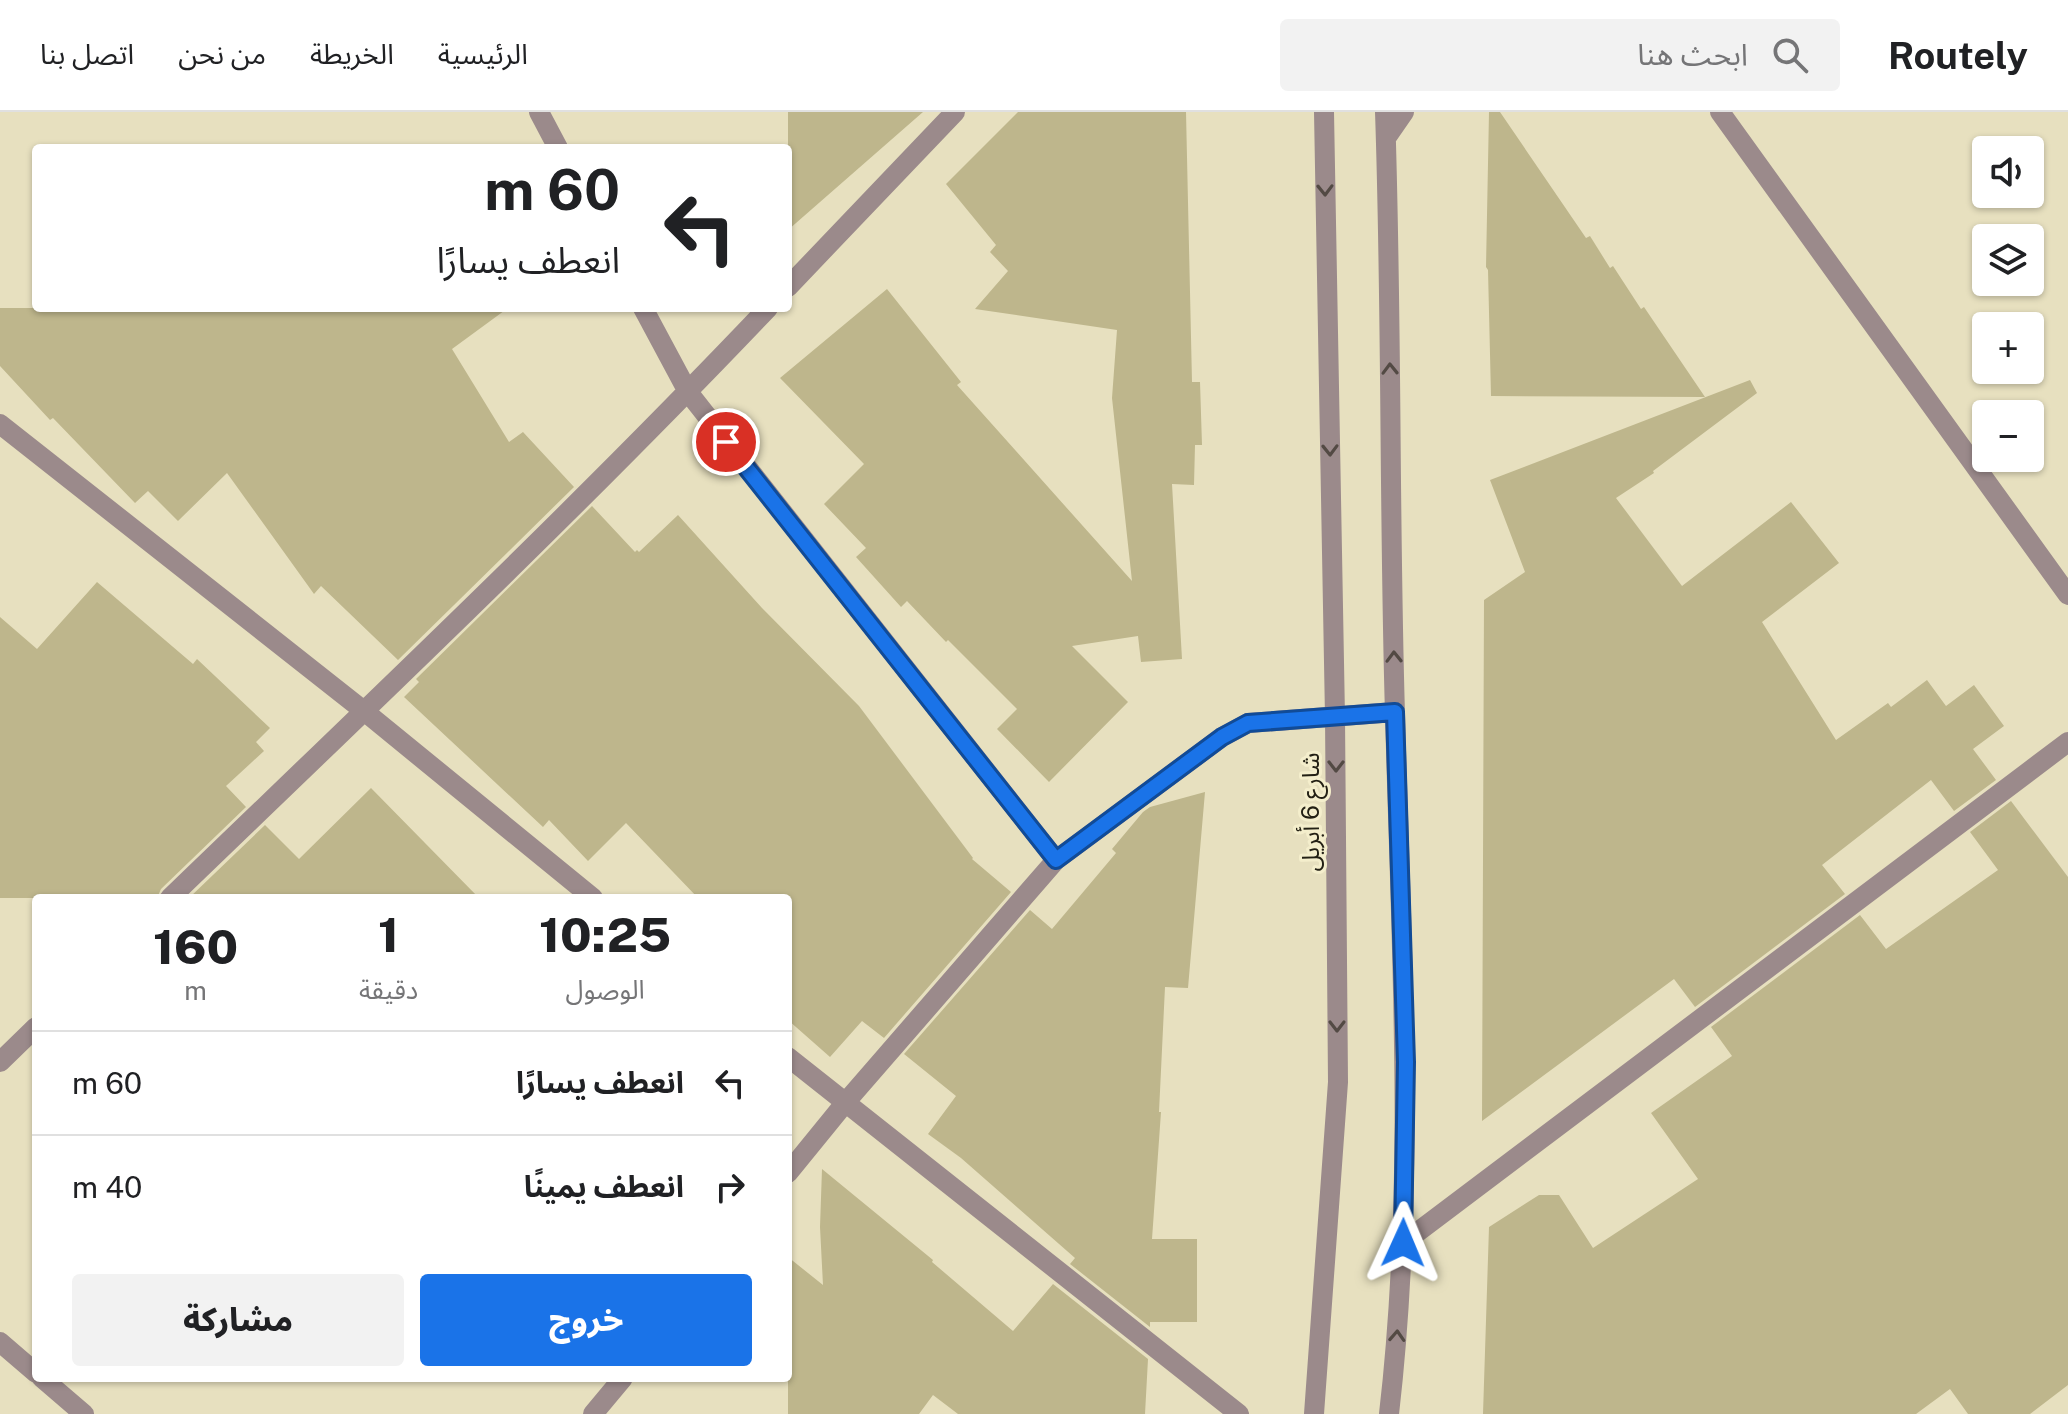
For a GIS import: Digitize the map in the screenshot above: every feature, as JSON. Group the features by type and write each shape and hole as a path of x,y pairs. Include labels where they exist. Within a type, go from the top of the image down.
{"street":[{"path":"539,112 556,144"},
{"path":"792,283 955,112"},
{"name":"شارع 6 أبريل","path":"1314,1414 1338,1082 1324,112"},
{"path":"1385,112 1395,712 1406,1062 1403,1243 1397,1351 1389,1414"},
{"path":"1386,138 1404,112"},
{"path":"1720,112 2068,595"},
{"path":"645,312 688,392 1056,860"},
{"path":"174,894 688,392 764,312"},
{"path":"0,424 364,711 588,894"},
{"path":"792,1168 1056,860 1222,737 1248,723 1395,712"},
{"path":"1403,1243 2068,742"},
{"path":"0,1062 32,1031"},
{"path":"792,1060 1239,1414"},
{"path":"0,1342 32,1370"},
{"path":"47,1382 84,1414"},
{"path":"593,1414 620,1382"}],"building":[{"path":"788,112 923,112 792,227 792,144 788,144"},
{"path":"1018,112 1186,112 1192,382 1200,382 1202,445 1195,445 1194,485 1172,484 1182,659 1141,662 1138,636 1072,646 1128,702 1049,782 997,729 1017,709 907,601 901,607 856,557 866,548 824,504 864,464 780,378 887,289 961,382 957,385 1132,581 1112,398 1117,330 975,309 1008,271 990,252 996,245 946,184"},
{"path":"1489,112 1500,112 1586,238 1590,236 1641,309 1644,307 1705,397 1491,396 1486,267"},
{"path":"0,308 32,308 32,312 503,312 452,349 509,442 523,432 574,487 398,660 321,586 314,594 227,473 178,521 148,491 135,503 0,366"},
{"path":"1750,380 1757,393 1654,473 1616,498 1682,586 1791,502 1839,563 1762,622 1836,740 1888,703 1891,707 1927,680 1946,706 1974,685 2004,726 1973,749 1996,780 1954,811 1931,780 1822,865 1845,894 1695,1007 1674,979 1482,1121 1484,600 1525,572 1490,480"},
{"path":"592,506 635,552 639,552 678,515 762,608 859,706 972,859 1011,892 884,1038 862,1021 830,1057 792,1024 792,894 694,894 626,823 588,861 549,820 543,827 404,697 419,682 416,679"},
{"path":"97,582 193,664 197,659 270,728 256,742 264,751 226,786 246,807 159,894 32,894 32,898 0,898 0,617 37,649"},
{"path":"371,788 475,894 193,894 265,825 299,859"},
{"path":"1205,792 1188,988 1165,987 1161,1112 1152,1239 1197,1239 1197,1322 1150,1322 1150,1327 1070,1264 1075,1258 961,1158 928,1134 956,1096 904,1054 1030,910 1052,929 1116,853 1112,849 1143,812 1150,807"},
{"path":"2011,801 2068,877 2068,1385 2030,1414 1968,1414 1950,1389 1916,1414 1483,1414 1489,1227 1539,1195 1559,1195 1593,1248 1698,1179 1651,1113 1732,1056 1711,1027 1860,915 1886,949 1998,870 1970,832"},
{"path":"822,1169 1013,1331 1053,1284 1148,1359 1145,1414 958,1414 933,1395 919,1414 788,1414 788,1382 792,1382 792,1260 823,1285 820,1227"}],"route":[{"path":"726,442 1056,860 1222,737 1248,723 1395,712 1406,1062 1403,1243"}]}
